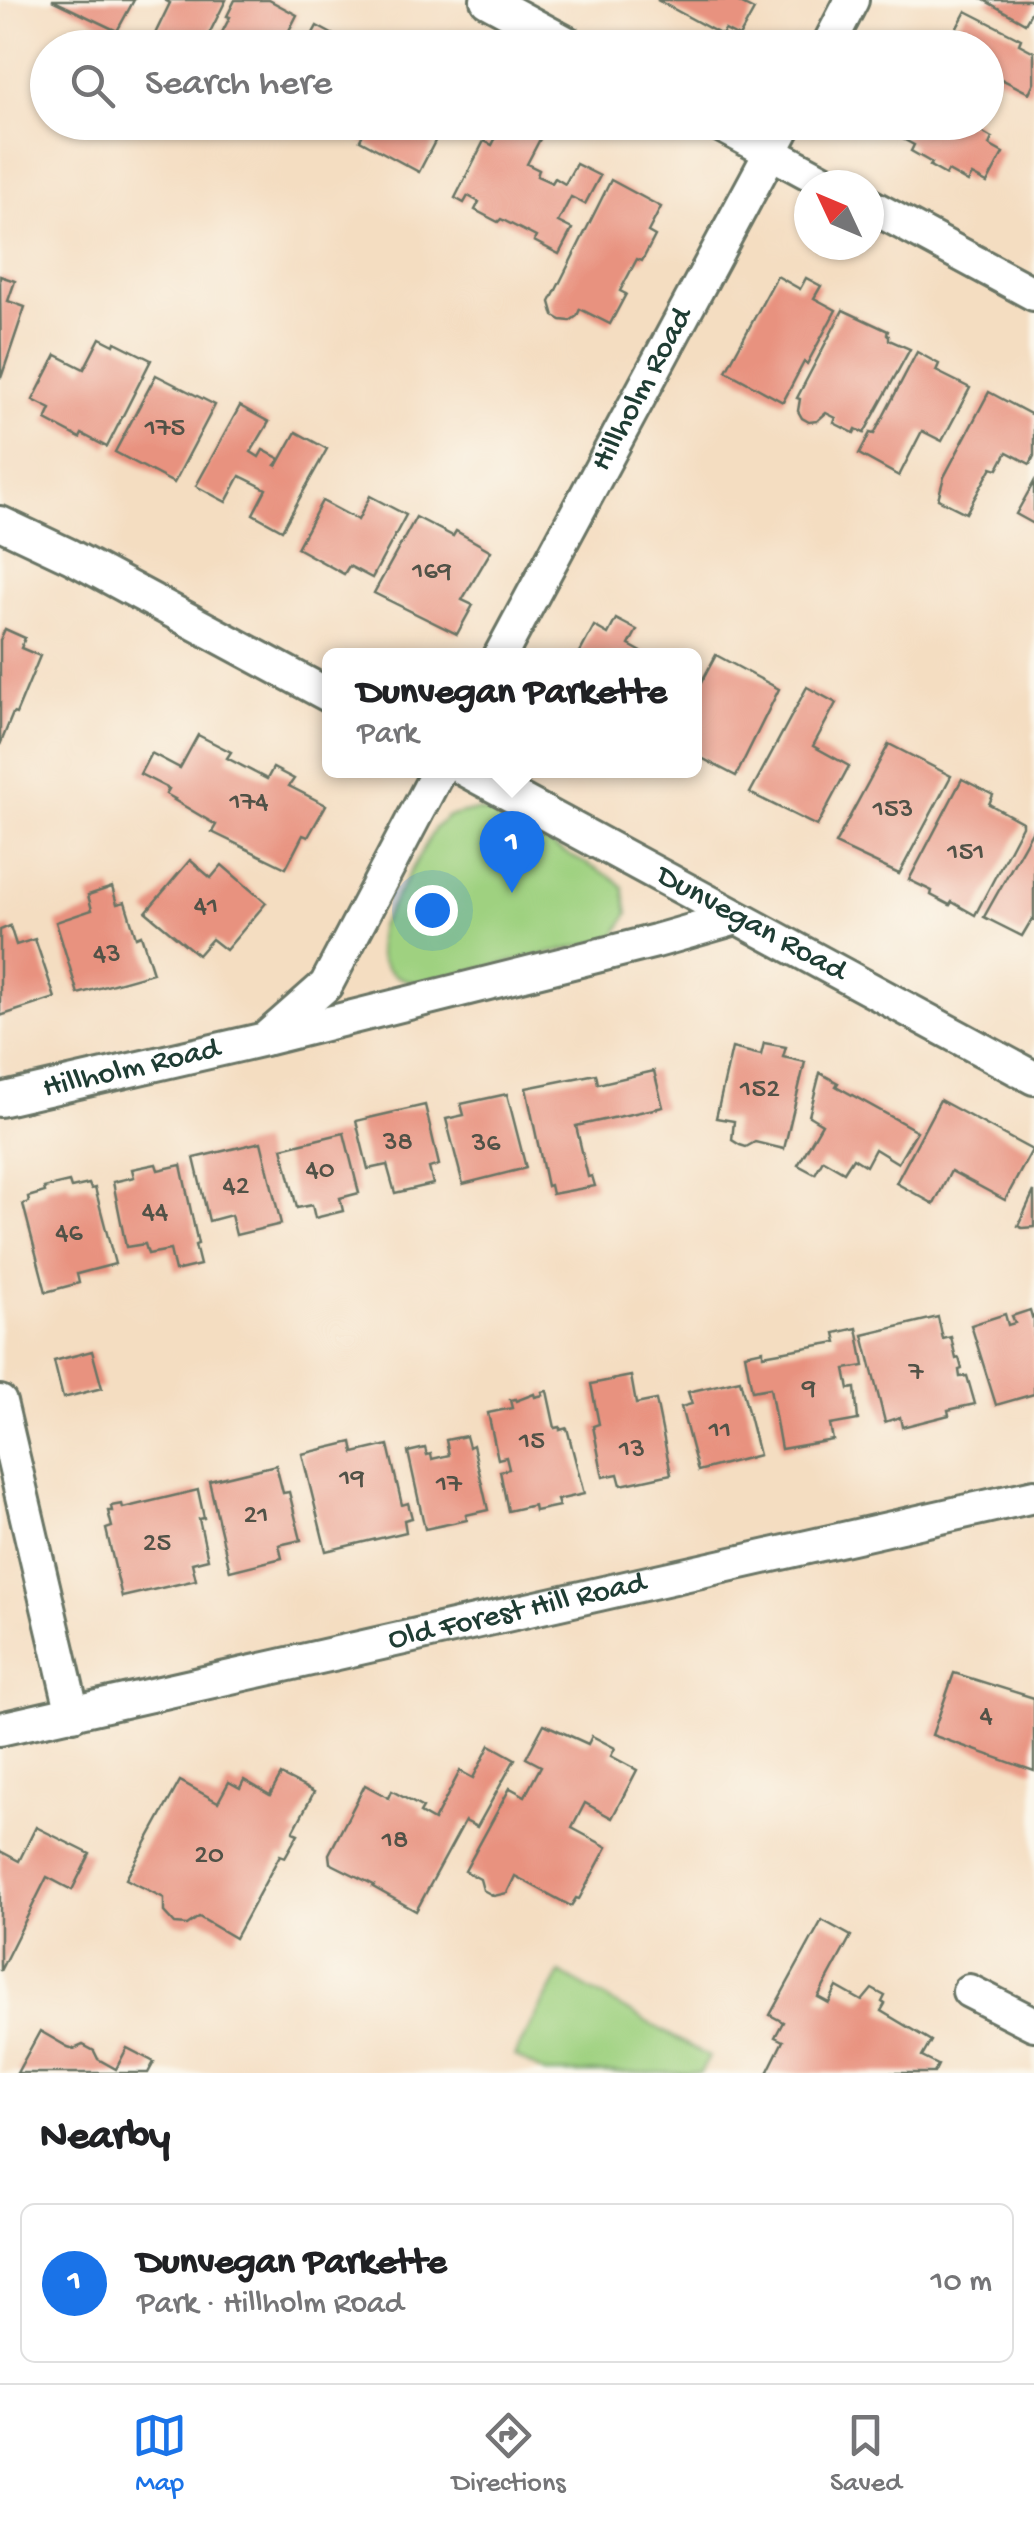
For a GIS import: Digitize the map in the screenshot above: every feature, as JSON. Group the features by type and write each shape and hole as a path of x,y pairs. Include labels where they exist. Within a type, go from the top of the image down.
{"street":[{"path":"487,0 543,30"},
{"path":"836,30 852,0"},
{"path":"749,140 804,170"},
{"name":"Hillholm Road","path":"504,648 777,140"},
{"path":"884,213 1034,294"},
{"path":"0,523 70,556 322,692"},
{"name":"Hillholm Road","path":"265,1039 326,986 435,778"},
{"name":"Dunvegan Road","path":"480,778 1034,1078"},
{"name":"Hillholm Road","path":"0,1100 265,1039 656,942 736,918"},
{"path":"0,1402 73,1714"},
{"name":"Old Forest Hill Road","path":"0,1729 1034,1496"},
{"path":"969,1991 1034,2024"}],"green space":[{"path":"476,810 490,813 613,878 623,887 628,913 616,935 604,941 418,983 389,971 378,948 380,926 435,828 447,817"},
{"path":"560,1973 709,2057 700,2073 545,2073 514,2056"}],"building":[{"path":"52,0 134,0 115,30"},
{"path":"164,0 226,0 211,30 157,30 170,3"},
{"path":"235,0 269,0 297,15 289,30 223,30 230,17 227,16"},
{"path":"657,0 742,0 740,3 754,10 743,30 713,30"},
{"path":"984,0 1034,0 1034,7 1025,23"},
{"path":"966,11 1003,30 956,30"},
{"path":"1004,30 1034,52 1034,82 1029,93 1004,80"},
{"path":"360,140 436,140 419,172"},
{"path":"495,140 539,140 527,164 539,170 537,176 552,183 555,178 565,184 576,164 600,176 585,204 571,197 558,222 572,229 559,254 534,241 536,237 475,210 479,202 468,196 464,203 455,198 484,141 492,145"},
{"path":"905,140 991,140 989,145 1003,153 987,183 972,175 968,182 930,166 932,163 911,151 914,145"},
{"path":"611,180 661,207 648,232 655,236 620,291 626,294 610,324 580,309 570,321 561,320 554,316 550,302"},
{"path":"0,276 15,281 8,301 25,307 1,378"},
{"path":"777,276 800,289 806,278 821,286 814,298 836,310 783,402 726,371"},
{"path":"843,310 888,331 889,340 910,349 864,433 856,429 854,433 834,423 836,418 826,413 809,422 798,411 797,398"},
{"path":"100,338 151,360 107,447 46,420 51,409 33,400 56,355 84,369"},
{"path":"917,352 939,364 936,371 970,388 942,441 922,431 899,476 859,454 870,433 874,434"},
{"path":"156,375 215,405 174,483 115,452"},
{"path":"989,392 1034,416 1034,456 1030,464 1007,452 998,469 992,467 966,513 938,499 944,477"},
{"path":"240,406 269,422 251,452 259,457 263,450 280,459 277,466 296,432 327,449 282,530 253,514 266,489 240,476 226,502 196,486"},
{"path":"1034,482 1034,524 1016,514"},
{"path":"370,496 406,515 372,578 349,566 344,574 297,548 322,501 358,520"},
{"path":"416,517 453,536 456,531 491,551 462,600 473,605 457,634 374,593"},
{"path":"616,619 637,630 629,645 634,648 582,648 594,626 608,634"},
{"path":"5,629 25,638 21,648 40,656 0,745 0,640"},
{"path":"716,655 779,689 736,776 702,758 702,681"},
{"path":"807,687 836,703 813,746 849,766 817,826 750,793"},
{"path":"198,735 231,752 227,758 267,779 273,768 294,779 289,786 326,805 308,837 303,835 286,868 212,832 216,825 166,794 169,789 140,774 151,753 180,768"},
{"path":"889,744 951,776 899,874 835,844"},
{"path":"962,779 993,795 989,804 1022,822 975,915 909,880"},
{"path":"1034,828 1034,920 1022,936 984,917"},
{"path":"190,860 211,878 222,865 266,903 226,950 212,939 198,955 146,912"},
{"path":"112,887 117,904 125,902 136,937 141,935 153,973 78,994 56,922 92,910 88,895"},
{"path":"10,926 16,945 35,939 55,998 0,1016 0,930"},
{"path":"764,1043 786,1047 783,1057 805,1062 784,1149 755,1142 746,1147 740,1145 732,1140 734,1121 716,1118 732,1048 761,1055"},
{"path":"654,1071 663,1107 576,1126 588,1177 592,1176 595,1186 552,1194 526,1088 596,1074 598,1084"},
{"path":"820,1073 917,1131 898,1163 875,1149 866,1166 853,1158 844,1172 823,1160 815,1174 798,1165 822,1124 809,1116"},
{"path":"507,1094 526,1168 463,1184 446,1119 464,1115 461,1104"},
{"path":"940,1100 1032,1150 1005,1200 951,1171 934,1204 896,1183"},
{"path":"425,1105 439,1165 429,1168 433,1184 395,1193 387,1165 368,1169 356,1121"},
{"path":"344,1133 359,1193 340,1198 343,1211 315,1218 312,1205 297,1208 282,1148"},
{"path":"261,1142 281,1224 236,1235 231,1215 209,1221 194,1158"},
{"path":"156,1164 158,1170 181,1165 200,1265 175,1271 170,1250 148,1254 145,1244 126,1247 113,1182 134,1177 132,1169"},
{"path":"69,1182 71,1188 89,1184 91,1189 95,1188 115,1264 77,1274 79,1283 46,1292 23,1204 29,1202 28,1197 45,1192 44,1188"},
{"path":"1034,1191 1034,1227 1022,1228 1018,1226"},
{"path":"1030,1310 1034,1315 1034,1394 996,1405 971,1325 1005,1314 1008,1325 1015,1323 1012,1316"},
{"path":"938,1317 943,1339 951,1337 962,1369 960,1377 967,1376 975,1404 902,1427 900,1417 885,1422 863,1335"},
{"path":"857,1328 864,1366 845,1369 849,1389 855,1388 858,1420 830,1425 833,1440 781,1449 770,1388 752,1391 745,1354 763,1350 763,1355 837,1342 835,1333"},
{"path":"92,1351 102,1388 63,1398 54,1361"},
{"path":"631,1376 636,1404 656,1400 671,1474 621,1485 618,1474 603,1477 593,1426 599,1424 591,1384"},
{"path":"740,1380 759,1455 698,1471 681,1407 692,1404 688,1392"},
{"path":"547,1391 555,1428 567,1428 584,1494 557,1500 559,1506 535,1511 534,1505 508,1511 500,1471 509,1469 506,1457 498,1459 488,1413 512,1408 510,1400"},
{"path":"466,1436 469,1447 473,1445 488,1510 466,1515 467,1520 425,1529 408,1452 425,1448 432,1459 449,1455 446,1440"},
{"path":"352,1442 354,1453 388,1445 402,1505 408,1503 412,1518 404,1520 406,1532 326,1551 302,1454"},
{"path":"276,1465 283,1493 289,1492 301,1540 279,1545 282,1558 230,1571 209,1481"},
{"path":"198,1490 204,1518 199,1519 208,1559 192,1563 196,1580 122,1597 106,1529 112,1527 108,1511 112,1511 111,1506 122,1504 123,1508"},
{"path":"954,1673 1034,1698 1034,1771 932,1735"},
{"path":"544,1724 588,1744 592,1736 615,1748 611,1756 637,1770 612,1818 585,1803 572,1828 607,1847 579,1899 571,1906 515,1876 507,1893 494,1896 483,1890 480,1879 465,1871 510,1788 525,1796 541,1766 526,1758"},
{"path":"490,1745 515,1759 477,1827 465,1821 416,1911 330,1863 329,1854 365,1785 389,1798 392,1791 423,1808 420,1813 434,1821 460,1771 473,1778"},
{"path":"281,1775 314,1792 293,1832 298,1834 285,1857 280,1855 235,1938 199,1917 187,1925 175,1924 164,1912 164,1898 126,1879 180,1781 218,1802 229,1782 240,1788 244,1780 270,1795"},
{"path":"36,1827 90,1854 72,1890 47,1877 0,1971 0,1851 19,1861"},
{"path":"822,1920 851,1936 818,1997 829,2003 837,1987 862,2001 872,1989 885,1996 881,2011 931,2041 922,2057 938,2065 934,2073 767,2073 783,2041 775,2037 783,2022 770,2015"},
{"path":"40,2031 74,2049 83,2045 116,2069 127,2048 154,2062 148,2073 17,2073"}],"place":[{"name":"Dunvegan Parkette","path":"512,893"}]}
